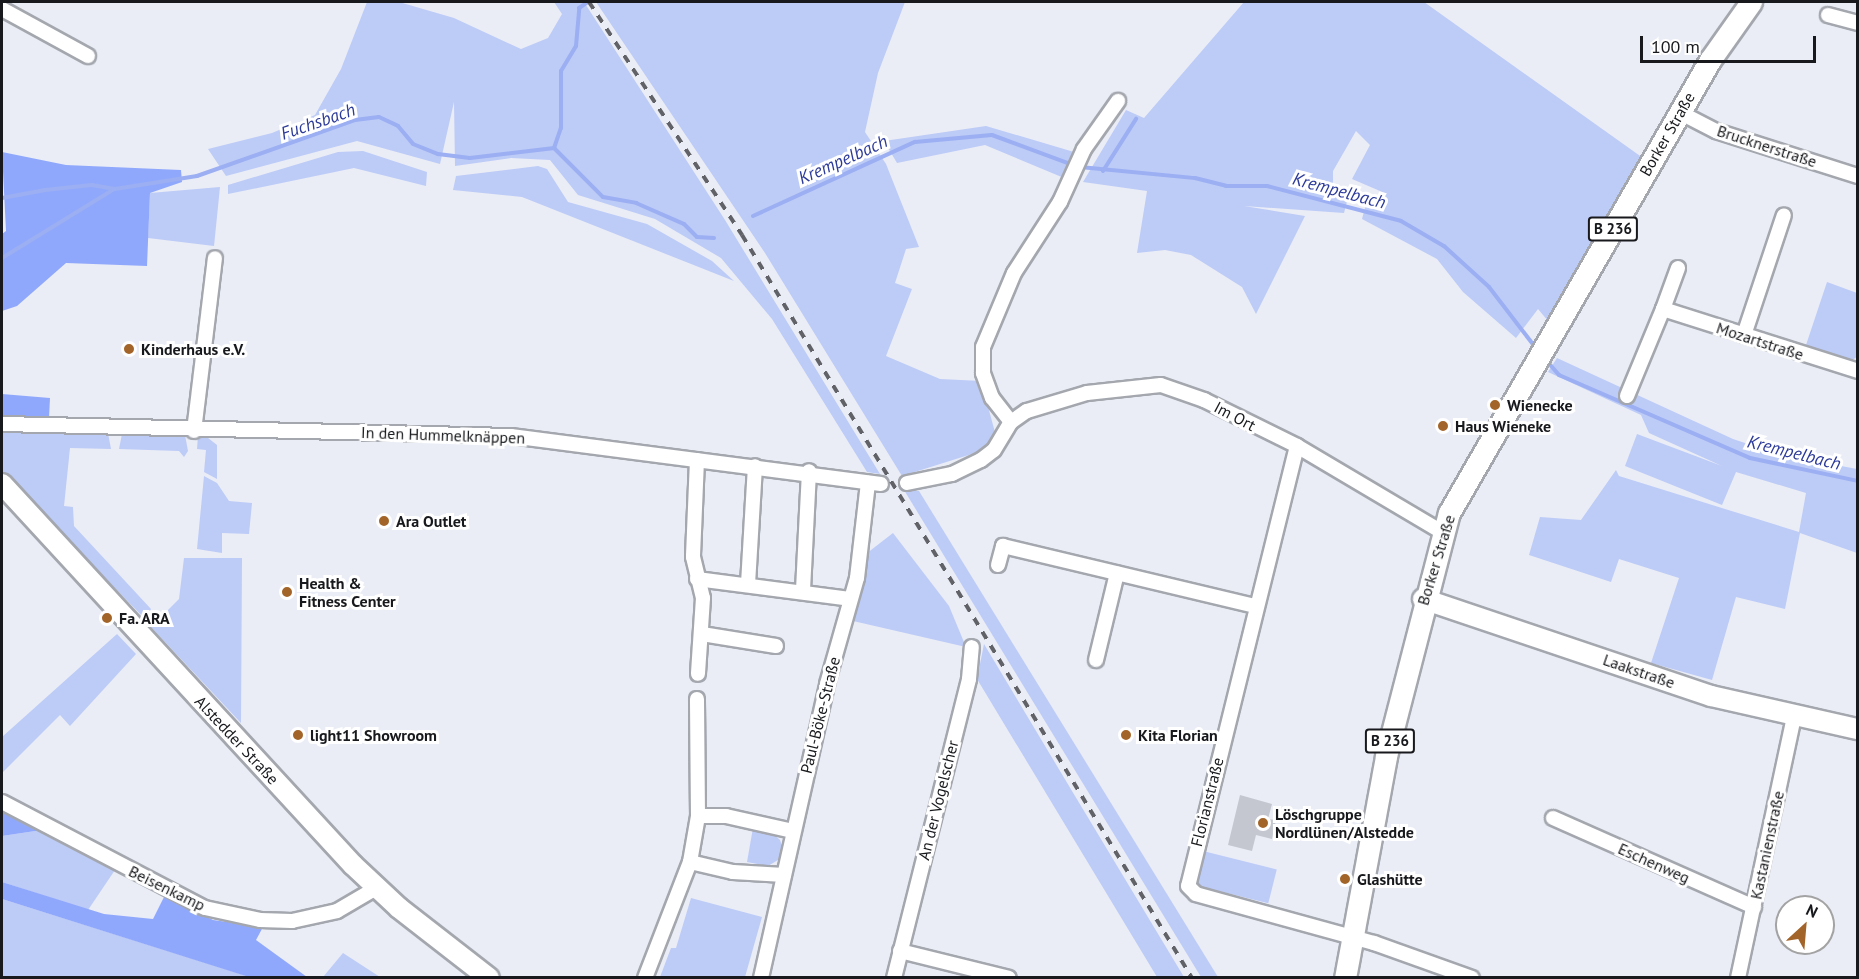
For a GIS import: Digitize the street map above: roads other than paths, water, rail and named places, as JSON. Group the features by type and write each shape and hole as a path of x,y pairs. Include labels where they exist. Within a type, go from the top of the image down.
{"main road":[{"name":"Borker Straße","path":"1345,978 1351,937 1423,599 1442,532 1540,351 1679,112 1751,2"}],"street":[{"path":"2,9 88,56"},
{"path":"1828,15 1857,23"},
{"path":"907,483 952,474 981,460 994,450 1011,422 992,398 983,373 983,347 1014,273 1050,220 1079,160 1118,101"},
{"name":"Brucknerstraße","path":"1679,112 1716,131 1857,176"},
{"path":"1744,335 1784,215"},
{"path":"194,431 216,258"},
{"path":"1627,396 1678,268"},
{"name":"Mozartstraße","path":"1663,309 1857,371"},
{"name":"Im Ort","path":"1011,422 1027,411 1087,393 1161,385 1204,400 1297,446 1442,532"},
{"name":"In den Hummelknäppen","path":"2,424 194,431 511,436 697,460 809,471 874,484"},
{"name":"Florianstraße","path":"1297,446 1255,606 1188,886 1196,894 1351,937"},
{"path":"697,460 693,557 703,598 698,674"},
{"path":"748,584 755,466"},
{"path":"803,590 809,471"},
{"name":"Alstedder Straße","path":"2,484 376,888 489,978"},
{"name":"Paul-Böke-Straße","path":"761,978 793,831 857,578 874,484"},
{"path":"998,565 1003,546 1255,606"},
{"path":"1096,660 1117,573"},
{"path":"697,579 803,590 850,599"},
{"name":"Laakstraße","path":"1423,599 1711,696 1795,713 1857,729"},
{"path":"702,634 776,646"},
{"name":"An der Vogelscher","path":"894,978 969,679 972,647"},
{"path":"645,978 690,862 698,816 697,699"},
{"name":"Kastanienstraße","path":"1738,978 1795,713"},
{"name":"Beisenkamp","path":"2,802 206,908 261,920 318,917 358,902 376,888"},
{"path":"698,816 726,816 793,831"},
{"name":"Eschenweg","path":"1553,818 1754,907"},
{"path":"690,862 733,872 784,875"},
{"path":"1351,937 1472,978"},
{"path":"900,951 1009,978"}],"waterway":[{"name":"Fuchsbach","path":"2,198 92,185 115,189 197,176 355,120 379,117 398,126 413,144 438,154 470,158 554,148 561,128 561,71 576,46 579,8 588,2"},
{"path":"1103,171 1136,119"},
{"name":"Krempelbach","path":"753,216 915,142 992,135 1073,165"},
{"name":"Krempelbach","path":"554,148 603,197 636,203 684,224 697,237 714,238"},
{"name":"Krempelbach","path":"1080,167 1195,178 1226,186 1267,186 1401,221 1444,246 1489,287 1535,347"},
{"path":"2,258 114,189"},
{"name":"Krempelbach","path":"1546,360 1559,375 1750,458 1858,481"}],"railway":[{"path":"589,2 742,235 1192,978"}],"place":[{"name":"Kinderhaus e.V.","path":"129,349"},
{"name":"Wienecke","path":"1495,405"},
{"name":"Haus Wieneke","path":"1443,426"},
{"name":"Ara Outlet","path":"384,521"},
{"name":"Health & Fitness Center","path":"287,592"},
{"name":"Fa. ARA","path":"107,618"},
{"name":"light11 Showroom","path":"298,735"},
{"name":"Kita Florian","path":"1126,735"},
{"name":"Löschgruppe Nordlünen/Alstedde","path":"1263,823"},
{"name":"Glashütte","path":"1345,879"}]}
